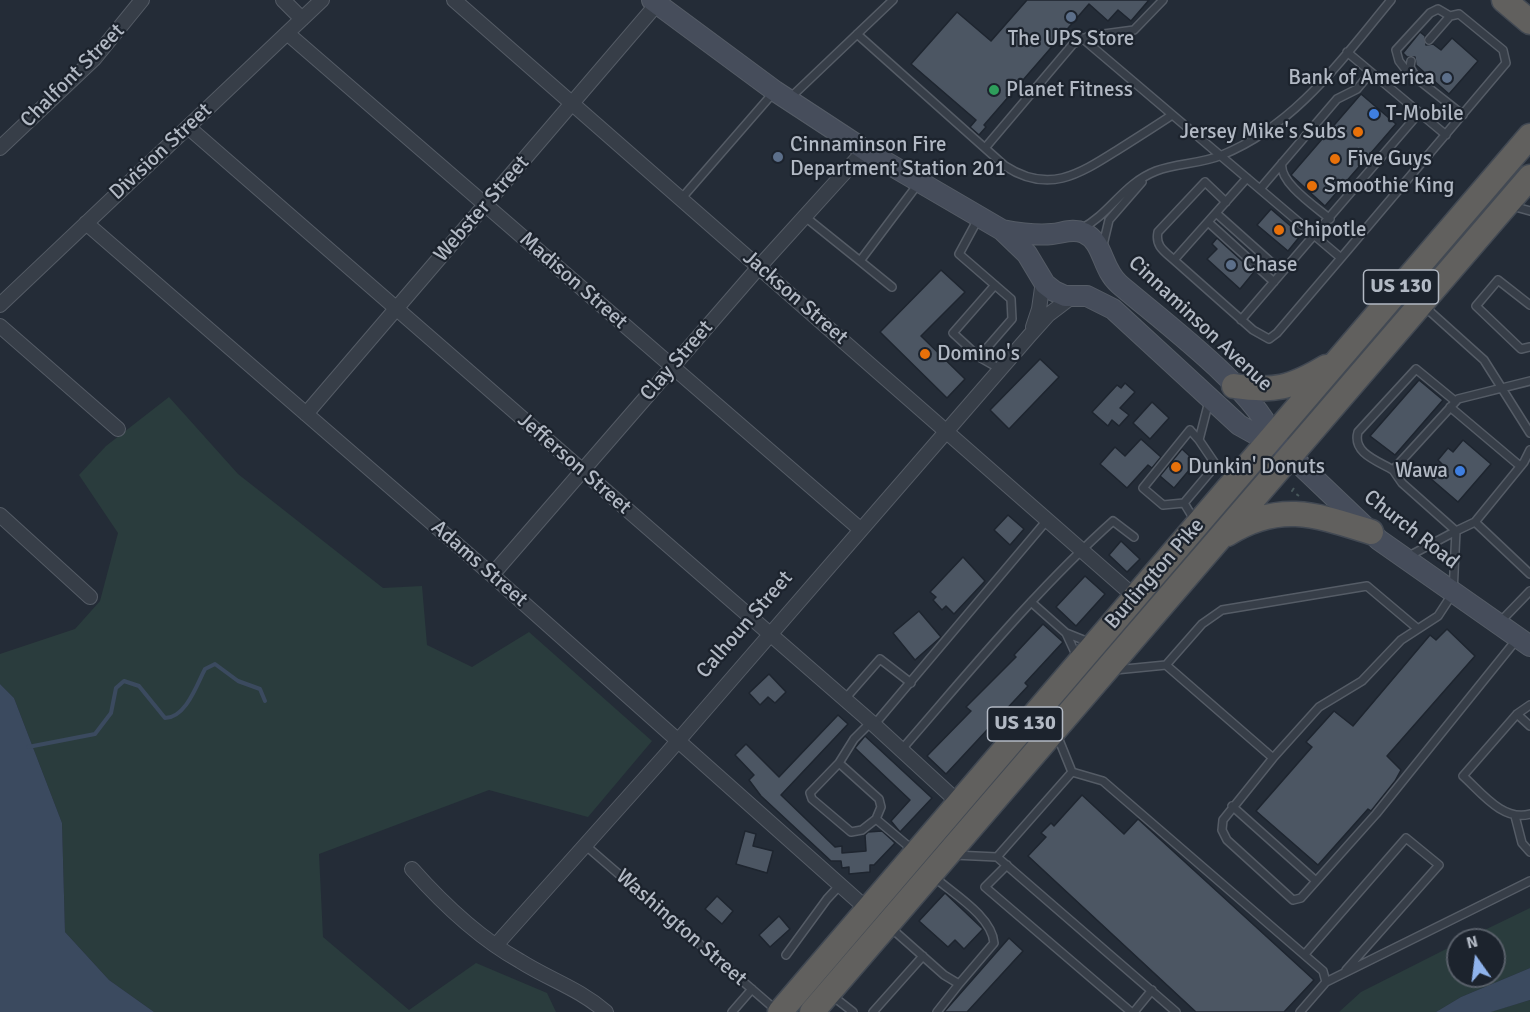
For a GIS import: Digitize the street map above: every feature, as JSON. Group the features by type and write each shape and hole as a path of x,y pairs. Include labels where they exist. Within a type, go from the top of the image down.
{"highway":[{"path":"1504,0 1530,22"},
{"name":"Burlington Pike","path":"779,1012 1086,652 1273,439 1530,136"},
{"name":"Burlington Pike","path":"812,1012 1530,177"},
{"path":"1234,386 1266,390 1285,388 1302,382 1338,360"},
{"path":"1219,538 1239,526 1258,520 1301,513 1371,532"}],"main road":[{"path":"654,2 781,95 866,150 1002,230 1059,294 1092,298 1113,309 1239,425 1257,435 1273,439"},
{"path":"1002,230 1053,234 1077,231"},
{"name":"Cinnaminson Avenue","path":"1077,231 1094,240 1112,278 1171,326 1258,410 1270,427 1273,439"},
{"name":"Calhoun Street","path":"1040,275 1040,249 1053,234"},
{"name":"Calhoun Street","path":"1075,295 1096,283 1102,259"},
{"name":"Church Road","path":"1273,439 1371,532 1405,559 1524,641"}],"street":[{"name":"Chalfont Street","path":"0,148 94,59 142,0"},
{"path":"283,0 302,19"},
{"name":"Division Street","path":"0,305 322,0"},
{"name":"Jackson Street","path":"454,0 1135,597"},
{"name":"Webster Street","path":"306,414 572,103 654,2"},
{"name":"Madison Street","path":"286,33 860,529"},
{"name":"Jefferson Street","path":"188,127 902,749 958,802"},
{"name":"Clay Street","path":"492,575 759,267 866,150"},
{"name":"Adams Street","path":"86,223 492,575 867,909"},
{"name":"Calhoun Street","path":"1030,335 1039,309 1040,275"},
{"name":"Calhoun Street","path":"496,945 1030,335 1048,315 1075,295"},
{"path":"0,326 118,429"},
{"path":"0,515 90,597"},
{"path":"412,869 445,904 496,945 523,963 577,989 606,1012"}],"lane":[{"path":"681,199 781,95 857,34 893,0"},
{"path":"985,148 1073,44 1082,38 1134,30 1163,0"},
{"name":"Calhoun Street","path":"1077,231 1101,217 1126,188 1156,171 1221,156 1250,142 1283,121 1317,87 1391,0"},
{"path":"1226,202 1204,182 1158,232 1156,241 1241,320 1269,339 1277,333 1463,116 1504,67 1506,58 1503,50 1461,15 1450,16 1438,9 1430,13 1396,50 1399,61 1463,116"},
{"path":"1429,40 1450,16"},
{"path":"857,34 1005,166 1038,180 1061,179 1082,172 1172,115"},
{"path":"1082,38 1341,258"},
{"path":"1347,52 1446,135"},
{"path":"1411,61 1410,68 1414,74"},
{"path":"1260,189 1337,99 1357,88 1371,72"},
{"path":"1241,320 1419,113"},
{"path":"1282,164 1282,173 1287,181 1330,219"},
{"name":"Calhoun Street","path":"1102,259 1107,224 1145,178"},
{"path":"1174,260 1247,178"},
{"path":"860,261 920,182"},
{"path":"1507,204 1530,211"},
{"path":"1216,213 1282,272"},
{"path":"804,216 892,287"},
{"path":"979,217 958,254 1011,299 1012,318 980,357"},
{"path":"1208,222 1274,282"},
{"path":"1530,305 1498,280 1476,306 1521,349 1530,346"},
{"path":"995,285 953,333 980,357 1000,369"},
{"path":"1420,303 1484,360 1530,433"},
{"path":"1456,531 1402,483 1393,470 1362,452 1356,439 1358,432 1416,369 1522,464 1530,467"},
{"path":"1393,470 1453,404 1481,392 1530,381"},
{"path":"1199,440 1210,398"},
{"path":"1216,465 1184,503 1163,505 1143,488 1190,430 1216,465 1244,471"},
{"path":"1405,559 1475,522 1522,464 1530,450"},
{"path":"1184,503 1197,525"},
{"path":"839,763 879,799 881,807 876,819 862,830 851,832 812,800 810,793 839,763 854,739 872,724 911,683 1048,519"},
{"path":"902,749 1031,602 1082,549 1113,521 1134,537"},
{"path":"1475,522 1530,574"},
{"path":"1456,531 1453,593 1437,616 1401,640 1362,681 1320,707 1232,806 1223,820 1222,830 1227,840 1293,900 1300,898 1376,814 1524,641"},
{"path":"1106,671 1166,665 1202,624 1222,610 1367,586 1418,629"},
{"path":"1498,624 1530,591"},
{"path":"1031,602 1086,652"},
{"path":"1066,633 1086,652"},
{"path":"844,700 880,659 911,683"},
{"path":"1166,665 1273,758"},
{"path":"1530,705 1517,714 1463,776 1504,812 1515,816 1530,814"},
{"path":"1517,714 1530,726"},
{"path":"1055,730 1072,772"},
{"path":"997,857 1072,772"},
{"path":"1072,772 1103,781 1305,954 1323,971 1326,982"},
{"path":"1232,806 1316,881"},
{"path":"1515,816 1522,843 1530,852"},
{"path":"876,819 916,852"},
{"path":"1305,954 1406,838 1438,865 1346,970"},
{"name":"Washington Street","path":"585,845 779,1012"},
{"path":"948,854 997,857 1176,1012"},
{"path":"1007,865 985,887 1133,1012 1152,990"},
{"path":"931,875 982,918 993,933 994,943 937,1012"},
{"path":"1300,1012 1326,982 1346,970 1530,881"},
{"path":"786,955 840,885"},
{"path":"887,924 959,984"},
{"path":"873,1012 923,956"},
{"path":"732,1012 752,990"},
{"path":"828,993 853,1012"}],"shaded area":[{"path":"169,397 238,474 383,588 422,586 427,645 472,667 529,632 652,741 588,817 489,790 319,854 323,937 409,1010 476,963 547,993 556,1012 154,1012 109,980 65,932 62,823 14,698 0,684 0,654 75,629 100,601 118,533 79,475 106,446"},
{"path":"1530,908 1530,968 1506,978 1506,928 1489,928"},
{"path":"1446,949 1446,988 1482,988 1461,997 1436,1012 1339,1012 1361,992"},
{"path":"1530,1000 1530,1012 1491,1012 1493,1011"}],"water":[{"path":"0,684 14,698 62,823 65,932 109,980 154,1012 0,1012"},
{"path":"1530,968 1530,1000 1491,1012 1436,1012 1461,997 1482,988 1506,988 1506,978"}],"building":[{"path":"1027,0 1149,0 1131,21 1118,10 1108,21 1089,4 984,125 986,127 979,135 970,127 976,120 911,64 957,12 991,41"},
{"name":"Bank of America","path":"1420,32 1425,36 1426,45 1433,44 1441,50 1452,38 1478,61 1449,94 1416,65 1415,57 1407,57 1403,53"},
{"path":"1361,94 1396,124 1325,206 1291,175"},
{"name":"Chipotle","path":"1271,209 1301,235 1288,251 1257,225"},
{"name":"Chase","path":"1217,238 1254,272 1240,289 1207,259 1217,249 1212,244"},
{"path":"941,270 965,292 921,336 965,379 947,398 880,332"},
{"path":"1040,359 1059,377 1009,429 990,410"},
{"name":"Wawa","path":"1419,380 1443,400 1395,455 1370,436"},
{"path":"1125,383 1135,392 1120,408 1129,415 1119,426 1112,420 1108,426 1092,412 1117,385 1121,388"},
{"path":"1152,402 1169,418 1150,439 1133,423"},
{"path":"1141,439 1161,457 1152,468 1148,465 1127,488 1100,464 1115,447 1125,456"},
{"name":"Wawa","path":"1463,440 1491,464 1458,502 1430,478 1442,464 1438,460 1448,448 1453,452"},
{"path":"1182,449 1196,462 1174,488 1160,476"},
{"path":"1008,515 1024,529 1010,545 994,530"},
{"path":"1121,541 1140,559 1127,572 1109,555"},
{"path":"963,557 985,581 954,614 946,606 942,610 933,600 936,597 930,592"},
{"path":"1085,576 1105,594 1076,626 1056,607"},
{"path":"919,611 941,637 915,660 893,633"},
{"path":"1043,624 1063,642 1025,683 1028,686 946,774 927,756 971,711 966,707 1016,657 1014,655"},
{"path":"1447,629 1475,656 1387,756 1401,770 1395,781 1371,811 1368,809 1318,865 1256,811 1312,747 1306,742 1334,711 1353,726 1430,635 1436,640"},
{"path":"769,674 786,692 775,703 768,697 760,705 749,693"},
{"path":"838,715 848,724 781,795 835,847 842,846 842,853 866,851 865,835 868,832 882,831 895,843 874,865 870,865 870,872 849,874 849,867 842,868 841,861 831,861 761,796 749,780 754,775 735,755 746,744 779,777"},
{"path":"865,736 932,798 900,832 891,821 910,800 855,748"},
{"path":"1082,795 1124,834 1138,819 1314,980 1284,1012 1196,1012 1028,856 1046,837 1041,833 1051,823 1054,826"},
{"path":"745,831 756,834 753,846 773,851 767,873 736,864"},
{"path":"945,893 983,929 964,949 955,940 948,947 919,921"},
{"path":"717,896 733,911 722,924 705,909"},
{"path":"779,916 790,929 770,947 759,935"},
{"path":"1009,938 1023,951 967,1012 944,1012"}],"waterway":[{"path":"28,747 95,734 111,713 116,688 124,681 139,686 165,718 172,717 185,706 205,669 215,664 238,681 260,689 265,701"}],"place":[{"name":"The UPS Store","path":"1071,17"},
{"name":"Bank of America","path":"1447,78"},
{"name":"Planet Fitness","path":"994,90"},
{"name":"T-Mobile","path":"1374,114"},
{"name":"Jersey Mike's Subs","path":"1358,132"},
{"name":"Cinnaminson Fire Department Station 201","path":"778,157"},
{"name":"Five Guys","path":"1335,159"},
{"name":"Smoothie King","path":"1312,186"},
{"name":"Chipotle","path":"1279,230"},
{"name":"Chase","path":"1231,265"},
{"name":"Domino's","path":"925,354"},
{"name":"Dunkin' Donuts","path":"1176,467"},
{"name":"Wawa","path":"1460,471"}]}
